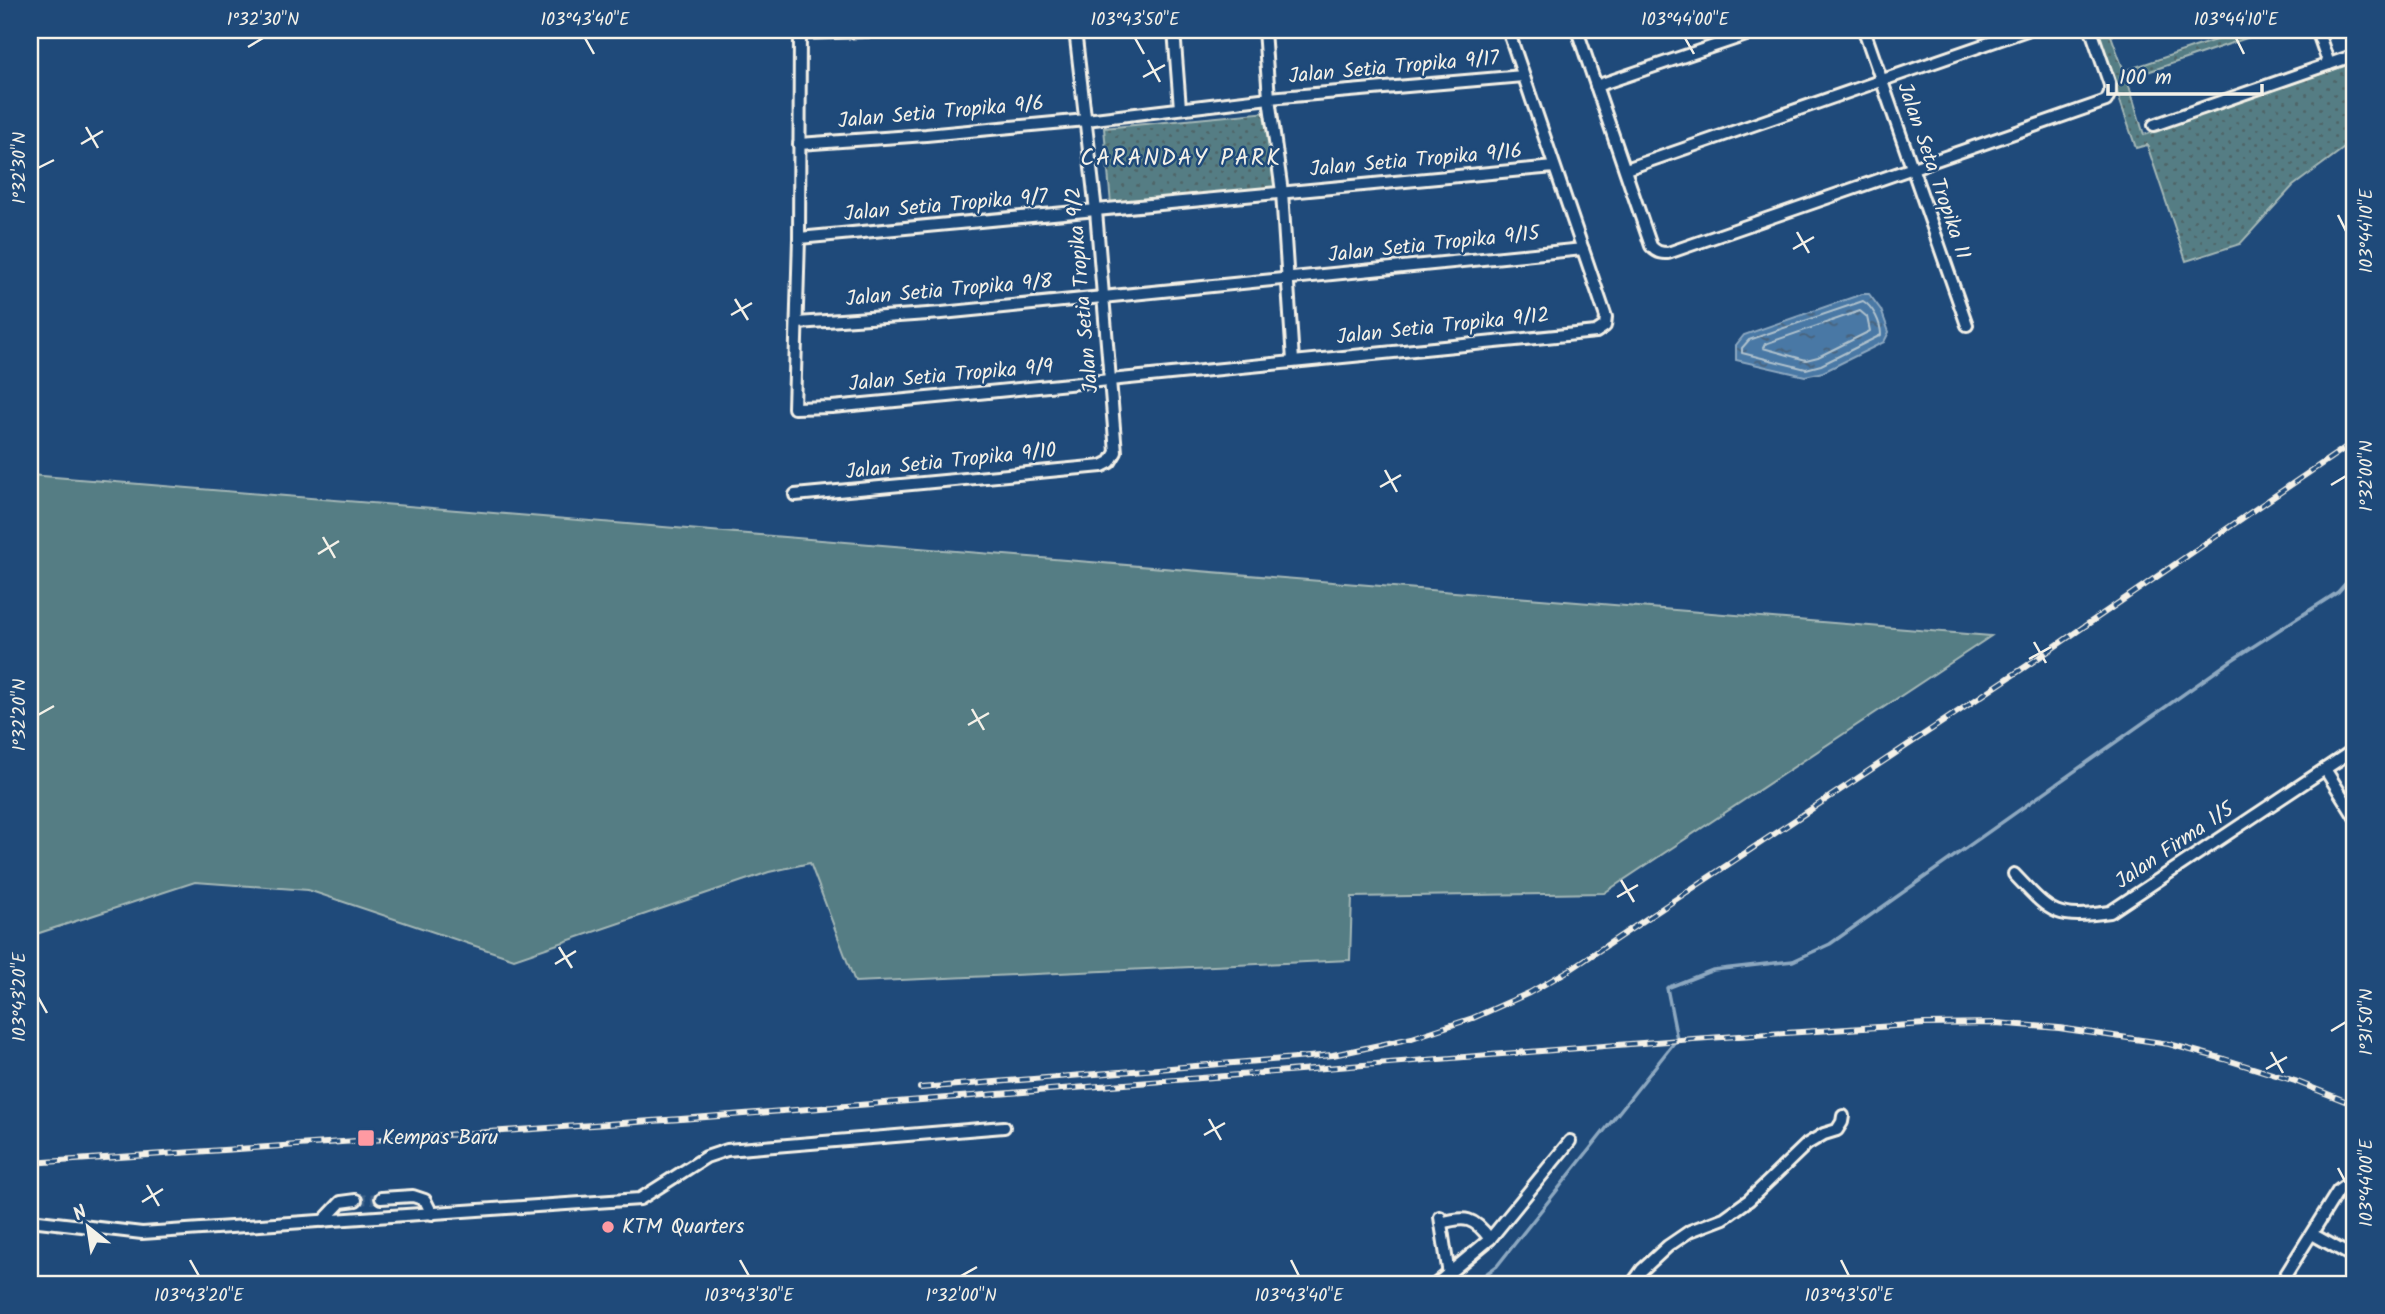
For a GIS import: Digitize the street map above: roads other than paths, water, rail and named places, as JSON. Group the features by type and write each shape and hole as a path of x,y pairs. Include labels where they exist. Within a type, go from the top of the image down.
{"street":[{"path":"797,323 800,31 898,30"},
{"name":"Jalan Setia Tropika 9/2","path":"1075,30 1112,380 1116,452 1110,462"},
{"path":"1174,30 1180,108"},
{"path":"1264,30 1269,98 1282,192 1293,361"},
{"path":"1508,30 1583,249"},
{"path":"1577,30 1651,246 1662,253 2106,101 2110,85 2091,30"},
{"path":"1597,86 1761,30"},
{"name":"Jalan Seta Tropika 11","path":"1864,30 1967,325"},
{"path":"1626,169 2027,30"},
{"path":"2317,30 2329,64"},
{"path":"2154,125 2355,55"},
{"name":"Jalan Setia Tropika 9/17","path":"1180,108 1523,76"},
{"name":"Jalan Setia Tropika 9/6","path":"799,144 1086,120 1180,108"},
{"name":"Jalan Setia Tropika 9/16","path":"1096,211 1554,167"},
{"name":"Jalan Setia Tropika 9/7","path":"799,238 1096,211"},
{"name":"Jalan Setia Tropika 9/15","path":"1103,297 1583,249"},
{"name":"Jalan Setia Tropika 9/12","path":"1112,380 1596,331 1605,326 1606,317 1583,249"},
{"name":"Jalan Setia Tropika 9/8","path":"797,323 942,313 1103,297"},
{"name":"Jalan Setia Tropika 9/9","path":"797,323 794,408 832,407 1112,380"},
{"name":"Jalan Setia Tropika 9/10","path":"795,495 1102,466 1110,462"},
{"name":"Jalan Firma 1/5","path":"2014,874 2046,908 2066,915 2085,916 2110,912 2355,750"},
{"path":"2325,769 2355,817"},
{"path":"1632,1284 1642,1270 1668,1246 1690,1231 1724,1218 1749,1200 1807,1144 1837,1130 1843,1116"},
{"path":"30,1220 142,1233 640,1199 706,1157 727,1150 1004,1127"},
{"path":"1436,1284 1490,1238 1570,1141"},
{"path":"2297,1284 2283,1281 2339,1191 2346,1185 2355,1184"},
{"path":"381,1198 413,1196 425,1200 432,1214"},
{"path":"323,1221 341,1202 356,1200"},
{"path":"1449,1275 1440,1220 1472,1220 1481,1226 1490,1238"},
{"path":"2312,1234 2355,1258"}],"water":[{"path":"1862,294 1869,294 1881,310 1889,332 1884,342 1823,372 1805,376 1736,360 1736,345 1744,335"}],"waterway":[{"path":"1472,1284 1497,1266 1677,1039 1667,988 1713,970 1793,961 1830,944 2232,660 2338,592 2355,573"}],"tunnel":[{"path":"356,1200 381,1198"}],"railway":[{"path":"920,1088 1333,1055 1412,1038 1473,1018 1529,993 1571,969 2025,667 2355,441"},
{"path":"30,1163 681,1119 1693,1039 1925,1024 1996,1023 2059,1028 2169,1044 2295,1081 2355,1105"}],"place":[{"name":"Kempas Baru","path":"366,1138"},
{"name":"KTM Quarters","path":"608,1227"}],"district":[{"name":"CARANDAY PARK","path":"1181,159"}]}
